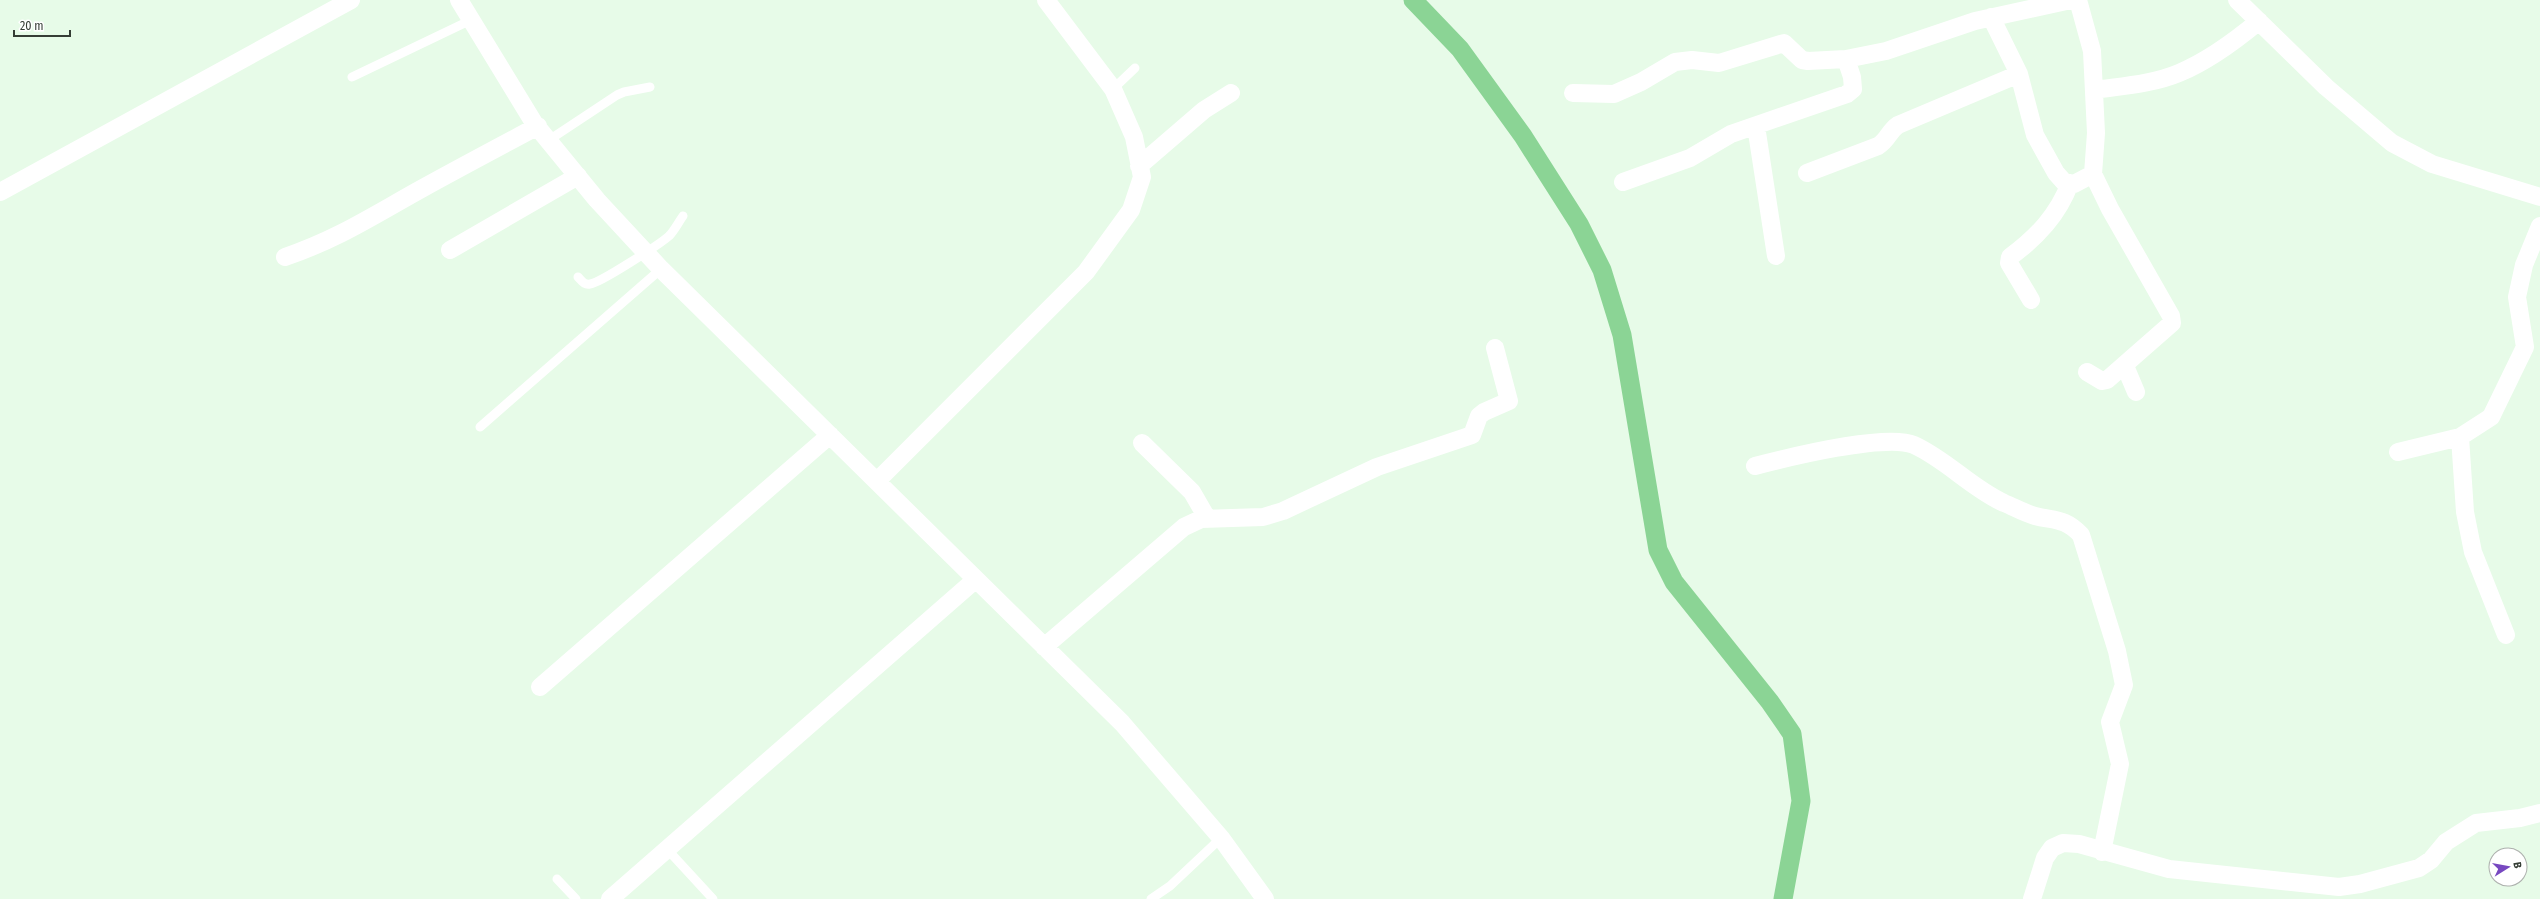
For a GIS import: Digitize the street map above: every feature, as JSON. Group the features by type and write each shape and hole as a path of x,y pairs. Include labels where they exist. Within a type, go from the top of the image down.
{"street":[{"path":"0,192 350,0"},
{"path":"459,0 543,133 578,176 661,269 877,481 975,580 1122,723 1221,838 1265,899"},
{"path":"877,481 1086,272 1131,210 1142,177 1134,137 1113,89 1046,0"},
{"path":"1573,93 1614,94 1641,82 1675,62 1692,60 1719,63 1784,43 1802,60 1846,59 1886,51 1991,17 2071,0"},
{"path":"2078,0 2092,51 2096,133 2093,174 2100,190 2171,316 2172,323 2125,366 2107,380 2102,381 2087,372"},
{"path":"2237,0 2326,87 2392,143 2432,164 2540,197"},
{"path":"1991,17 2020,74 2031,123 2039,144 2056,173 2064,182 2070,183 2081,181 2093,174"},
{"path":"2095,90 2151,81 2179,73 2236,39 2259,22"},
{"path":"1622,182 1690,158 1731,134 1852,92 1852,77 1846,59"},
{"path":"1807,173 1878,146 1888,140 1892,130 1898,125 2020,74"},
{"path":"1139,166 1204,110 1231,93"},
{"path":"1756,126 1776,256"},
{"path":"285,257 331,240 352,230 422,188 543,133"},
{"path":"450,250 578,176"},
{"path":"2031,300 2009,263 2010,257 2034,239 2048,222 2065,197 2070,183"},
{"path":"2398,452 2460,437 2491,417 2516,369 2525,346 2517,297 2524,265 2540,226"},
{"path":"1044,647 1184,526 1207,518 1263,517 1283,512 1377,467 1472,435 1479,416 1484,412 1510,401 1495,348"},
{"path":"2125,366 2136,392"},
{"path":"540,687 830,435"},
{"path":"2460,437 2465,512 2472,552 2506,635"},
{"path":"1142,443 1192,492 1207,518"},
{"path":"1755,466 1807,453 1848,446 1891,443 1912,445 1947,464 1977,487 2002,502 2034,516 2058,520 2072,526 2081,535 2117,651 2124,685 2110,722 2120,764 2102,852"},
{"path":"610,899 666,848 975,580"},
{"path":"2032,899 2038,875 2045,858 2052,848 2063,843 2079,844 2102,852 2169,869 2339,888 2360,884 2419,868 2431,860 2446,842 2476,823 2520,818 2540,813"},
{"path":"2350,899 2360,884"}],"lane":[{"path":"352,78 471,20"},
{"path":"1113,89 1135,68"},
{"path":"543,133 624,92 650,86"},
{"path":"578,277 584,284 596,282 666,239 683,216"},
{"path":"480,427 661,269"},
{"path":"1151,899 1170,886 1221,838"},
{"path":"666,848 713,899"},
{"path":"558,879 576,899"}],"waterway":[{"path":"1413,0 1460,49 1523,136 1579,224 1602,270 1622,335 1658,550 1674,582 1770,702 1792,734 1801,801 1783,899"}]}
